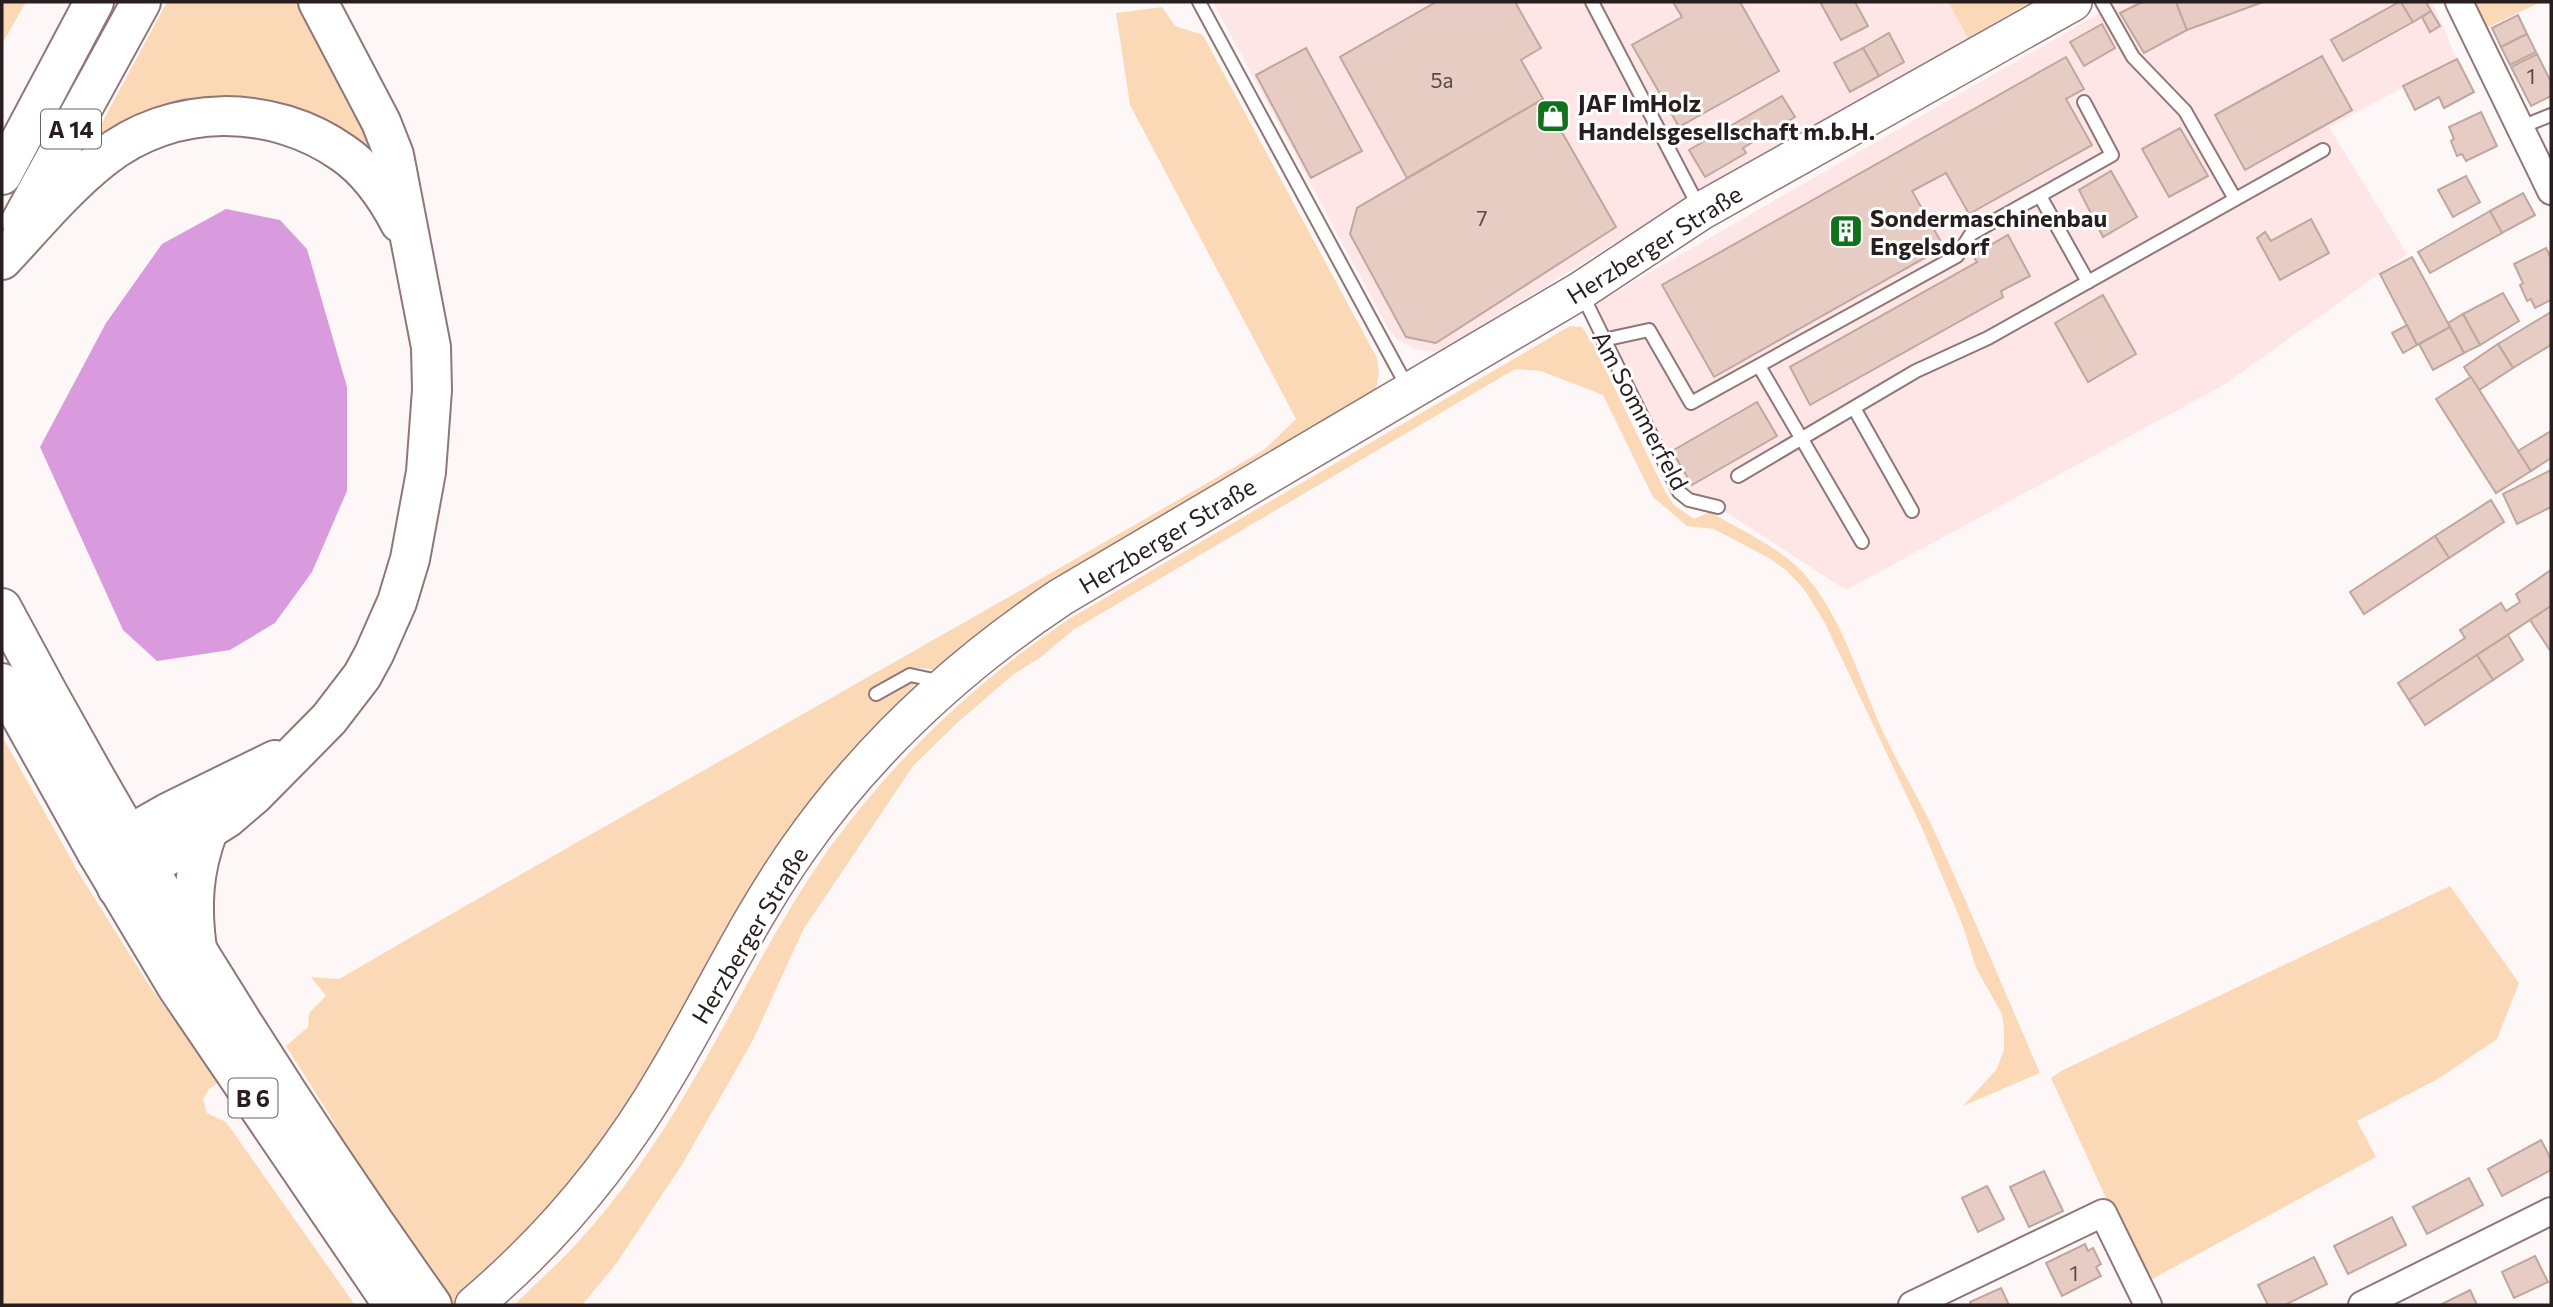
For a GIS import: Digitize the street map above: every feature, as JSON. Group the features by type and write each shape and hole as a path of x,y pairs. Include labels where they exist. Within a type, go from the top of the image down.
{"main road":[{"name":"A 14","path":"2,175 94,2"},
{"name":"A 14","path":"2,258 141,2"},
{"path":"133,878 208,831 255,794 329,719 362,676 387,626 410,559 426,472 432,390 431,347 394,155 381,122 318,2"},
{"name":"Herzberger Straße","path":"481,1300 561,1223 596,1181 667,1075 741,940 797,849 875,755 941,688 999,641 1060,597 1580,291 1701,211 2073,2"},
{"path":"2,258 104,157 143,134 159,128 199,117 223,115 280,123 303,131 344,153 382,192 410,243"},
{"name":"B 6","path":"2,608 82,755 112,844"},
{"name":"B 6","path":"2,683 133,878 177,988 393,1305"},
{"path":"112,844 222,784 293,753"},
{"path":"197,949 192,901 197,866 208,831"},
{"name":"B 6","path":"133,878 197,949 334,1163 432,1305"}],"street":[{"path":"2459,2 2551,191"},
{"path":"2362,1305 2551,1211"},
{"path":"1912,1305 2103,1213 2148,1305"}],"lane":[{"path":"1199,2 1409,391"},
{"path":"1592,2 1701,211"},
{"path":"2102,2 2133,57 2185,111 2235,199"},
{"path":"1603,340 1649,330 1691,403 1958,256 1971,234 2112,155 2084,102"},
{"path":"2521,127 2551,115"},
{"path":"1738,476 1916,371 1988,338 2323,150"},
{"path":"2040,196 2088,282"},
{"name":"Am Sommerfeld","path":"1580,291 1679,492 1689,500 1718,507"},
{"path":"1759,366 1862,542"},
{"path":"1854,408 1912,511"},
{"path":"876,694 910,675 929,679 941,688"}],"shaded area":[{"path":"2,2 26,2 2,44"},
{"path":"167,2 309,2 387,159 282,113 90,145"},
{"name":"JAF ImHolz Handelsgesellschaft m.b.H.","path":"1213,2 1948,2 1968,38 1636,230 1449,346 1434,352 1415,349 1398,340 1389,330"},
{"path":"1948,2 2031,2 1968,38"},
{"path":"2119,2 2432,2 2457,59 2329,127 2407,254 2224,385 1846,590 1718,507 1689,500 1588,308"},
{"path":"2470,2 2541,2 2484,29"},
{"path":"1162,7 1175,26 1203,35 1377,358 1379,374 1375,392 937,671 918,668 902,672 871,692 914,680 921,682 922,687 587,1173 465,1305 449,1305 345,1148 332,1119 286,1046 308,1027 309,1013 326,996 311,977 339,979 1264,450 1296,419 1130,105 1116,13"},
{"path":"226,209 280,220 307,249 347,387 347,491 312,572 275,623 230,650 157,661 123,630 40,447 106,323 162,244"},
{"path":"1570,326 1582,327 1592,342 1674,505 1694,519 1710,512 1786,557 1807,577 1833,615 1879,723 1931,824 2040,1073 1963,1106 1996,1070 2004,1050 2002,1014 1976,968 1963,926 1922,828 1825,623 1804,589 1787,571 1769,558 1714,529 1687,526 1653,497 1603,395 1541,371 1515,369 1073,630 1041,657 1014,674 957,723 913,766 803,930 753,1040 683,1163 616,1264 582,1305 514,1305 578,1242 650,1150 704,1061 771,941 826,853 907,755 968,696 1034,643 1069,619"},
{"path":"2,736 77,870 147,982 192,1044 203,1053 219,1082 209,1089 203,1099 207,1113 226,1122 355,1305 2,1305"},
{"path":"2450,886 2519,983 2497,1039 2438,1079 2357,1121 2376,1157 2145,1283 2051,1078"}],"building":[{"path":"1436,2 1515,2 1541,48 1521,60 1543,99 1407,178 1340,57"},
{"path":"1673,2 1740,2 1779,71 1679,127 1632,45 1682,17"},
{"path":"1820,2 1855,2 1868,26 1841,40"},
{"path":"2142,2 2176,2 2187,30 2144,53 2120,13"},
{"path":"2176,2 2263,2 2187,30"},
{"path":"2399,2 2413,22 2343,61 2331,40"},
{"path":"2401,2 2426,2 2431,11 2413,22"},
{"path":"2431,11 2440,26 2430,32 2422,17"},
{"path":"2518,15 2527,34 2501,47 2492,28"},
{"path":"2102,24 2115,48 2084,66 2070,42"},
{"path":"1889,33 1904,62 1879,76 1863,48"},
{"path":"2527,34 2536,52 2510,65 2501,47"},
{"path":"1306,48 1362,151 1311,178 1256,75"},
{"path":"1863,48 1879,76 1850,92 1834,63"},
{"path":"2537,54 2551,82 2551,96 2531,106 2511,67"},
{"path":"2322,56 2352,110 2245,170 2215,115"},
{"name":"Sondermaschinenbau Engelsdorf","path":"2066,57 2084,89 2066,99 2092,145 1969,214 1946,173 1912,191 1944,247 1714,377 1662,285"},
{"path":"2457,59 2474,92 2444,108 2439,97 2415,110 2403,86"},
{"path":"1782,96 1795,117 1743,148 1746,153 1705,177 1689,150"},
{"path":"1543,99 1616,227 1436,343 1406,337 1350,234 1357,208"},
{"path":"2481,112 2497,146 2466,161 2462,154 2457,156 2449,127"},
{"path":"2180,128 2208,176 2169,197 2142,149"},
{"path":"2111,171 2137,217 2103,237 2079,190"},
{"path":"2466,176 2480,202 2453,217 2438,190"},
{"path":"2523,193 2535,215 2502,233 2490,211"},
{"path":"2490,211 2502,233 2430,273 2418,252"},
{"path":"2311,219 2329,253 2280,280 2257,238 2265,232 2271,241"},
{"path":"2008,235 2030,276 2001,291 2003,297 1810,405 1790,367 1977,262 1973,255"},
{"path":"2546,248 2551,258 2551,300 2535,308 2531,299 2527,301 2520,285 2523,283 2514,264"},
{"path":"2412,257 2450,327 2417,345 2380,274"},
{"path":"2503,293 2519,321 2480,345 2463,314"},
{"path":"2103,295 2136,354 2088,382 2055,323"},
{"path":"2551,312 2551,345 2513,368 2498,344"},
{"path":"2463,314 2480,345 2464,353 2448,323"},
{"path":"2407,325 2417,345 2403,353 2392,333"},
{"path":"2450,327 2464,353 2433,370 2419,344"},
{"path":"2498,344 2513,368 2479,390 2464,367"},
{"path":"2471,377 2531,471 2496,493 2436,399"},
{"path":"1757,402 1777,436 1692,485 1672,451"},
{"path":"2551,431 2551,458 2531,471 2518,451"},
{"path":"2551,470 2551,507 2517,524 2503,494"},
{"path":"2491,500 2504,522 2449,558 2435,536"},
{"path":"2435,536 2449,558 2364,614 2350,592"},
{"path":"2551,570 2551,606 2409,700 2398,683 2465,638 2460,630 2501,603 2506,611 2520,602 2516,594"},
{"path":"2551,606 2551,652 2530,620"},
{"path":"2508,635 2523,660 2493,680 2477,655"},
{"path":"2477,655 2493,680 2425,725 2409,700"},
{"path":"2541,1140 2551,1159 2551,1170 2502,1196 2488,1169"},
{"path":"2044,1171 2063,1211 2029,1227 2010,1187"},
{"path":"2469,1178 2483,1205 2427,1234 2413,1207"},
{"path":"1987,1186 2004,1219 1978,1232 1962,1198"},
{"path":"2392,1217 2406,1245 2348,1274 2334,1246"},
{"path":"2085,1244 2088,1251 2093,1248 2101,1264 2096,1267 2101,1276 2062,1296 2046,1263"},
{"path":"2535,1256 2548,1282 2514,1298 2502,1272"},
{"path":"2314,1257 2327,1284 2285,1305 2268,1305 2258,1285"},
{"path":"2001,1288 2009,1305 1971,1305 1970,1302"},
{"path":"2470,1290 2477,1305 2440,1305"}],"place":[{"name":"JAF ImHolz Handelsgesellschaft m.b.H.","path":"1553,116"},
{"name":"Sondermaschinenbau Engelsdorf","path":"1846,231"}]}
